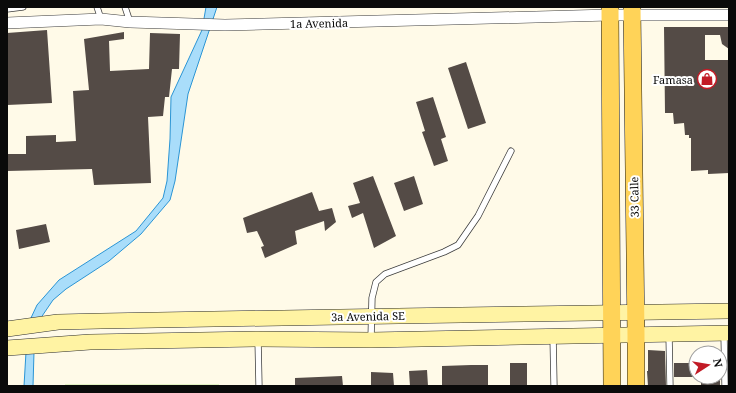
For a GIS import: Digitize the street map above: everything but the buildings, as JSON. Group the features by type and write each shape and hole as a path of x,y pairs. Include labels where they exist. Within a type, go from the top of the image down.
{"main road":[{"name":"33 Calle","path":"610,11 612,386"},
{"name":"33 Calle","path":"632,11 636,386"}],"street":[{"name":"1a Avenida","path":"7,23 101,20 195,25 225,25 610,11 729,15"},
{"name":"3a Avenida SE","path":"7,329 28,325 65,322 372,315 612,314 729,311"},
{"name":"3a Avenida SE","path":"7,348 90,342 258,339 371,340 727,333"}],"lane":[{"path":"7,9 23,7"},
{"path":"97,7 101,20"},
{"path":"125,7 130,22"},
{"path":"371,340 372,298 376,282 385,274 444,252 458,245 478,216 511,150"},
{"path":"725,386 727,333"},
{"path":"669,335 670,386"},
{"path":"553,336 554,386"},
{"path":"258,339 259,386"}],"green space":[{"path":"65,384 219,384 219,386 65,386"}],"water":[{"path":"206,7 217,7 188,94 175,181 170,200 141,234 109,261 66,289 53,300 36,325 30,320 37,305 59,280 136,231 163,198 167,181 171,97 202,30"},
{"path":"26,352 34,352 33,386 24,386"}],"place":[{"name":"Famasa","path":"707,79"}]}
